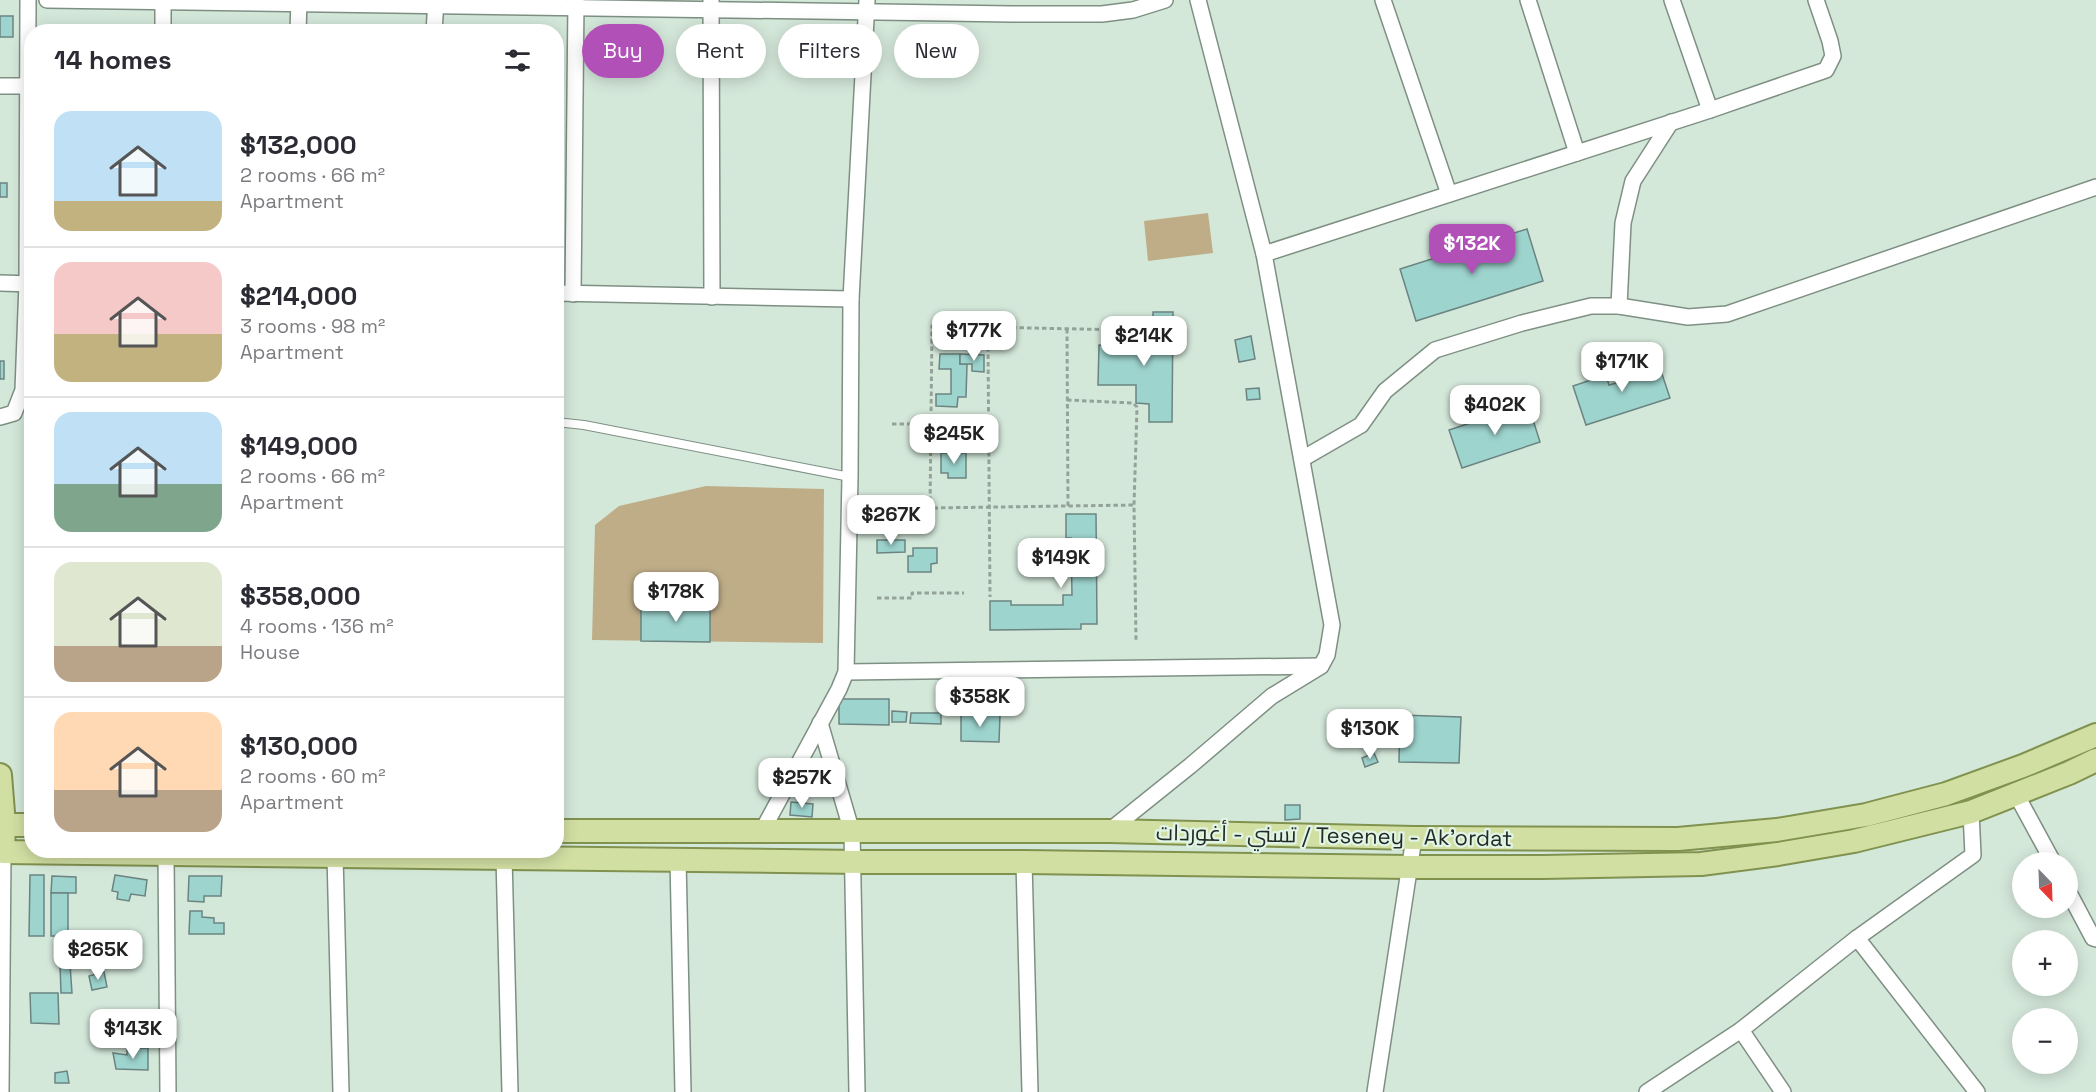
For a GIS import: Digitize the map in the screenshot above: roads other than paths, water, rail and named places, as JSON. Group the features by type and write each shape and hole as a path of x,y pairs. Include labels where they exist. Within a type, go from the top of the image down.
{"main road":[{"name":"تسني - أغوردات / Teseney - Ak'ordat","path":"564,831 761,833 1109,831 1414,838 1678,839 1777,830 1866,814 1946,794 2023,766 2096,735"},
{"path":"564,858 1410,867 1701,864 1854,841 1971,812 2069,773 2096,759"},
{"path":"0,776 1,852 24,852"},
{"path":"2,825 24,825"}],"street":[{"path":"28,0 28,24"},
{"path":"47,0 867,6 1102,14 1133,10 1165,0"},
{"path":"1109,831 1272,696 1321,666 1327,655 1332,625 1264,254 1198,0"},
{"path":"1383,0 1449,194"},
{"path":"1528,0 1576,153"},
{"path":"1672,0 1710,110"},
{"path":"1264,254 1710,110 1826,70 1833,56 1816,0"},
{"path":"163,1 163,24"},
{"path":"298,24 299,2"},
{"path":"435,24 436,3"},
{"path":"573,294 576,4"},
{"path":"711,5 712,297"},
{"path":"761,833 846,672 851,299 867,6"},
{"path":"0,86 24,86"},
{"path":"1619,306 1623,223 1633,181 1671,122"},
{"path":"1302,459 1361,425 1385,391 1435,350 1522,323 1591,306 1619,306 1688,316 1727,315 2096,187"},
{"path":"0,283 24,284"},
{"path":"564,293 851,299"},
{"path":"0,417 14,413 23,390 24,372"},
{"path":"846,672 1321,666"},
{"path":"820,723 852,832 857,1092"},
{"path":"2016,794 2048,852"},
{"path":"1647,1092 1741,1030 1857,938 1973,855 1971,812"},
{"path":"1375,1092 1414,838"},
{"path":"1,852 1,1092"},
{"path":"166,858 168,1092"},
{"path":"335,858 341,1092"},
{"path":"504,858 510,1092"},
{"path":"678,859 683,1092"},
{"path":"1024,862 1030,1092"},
{"path":"2078,910 2093,938 2096,939"},
{"path":"1857,938 1977,1092"},
{"path":"1741,1030 1784,1092"}],"lane":[{"path":"564,423 850,477"}]}
